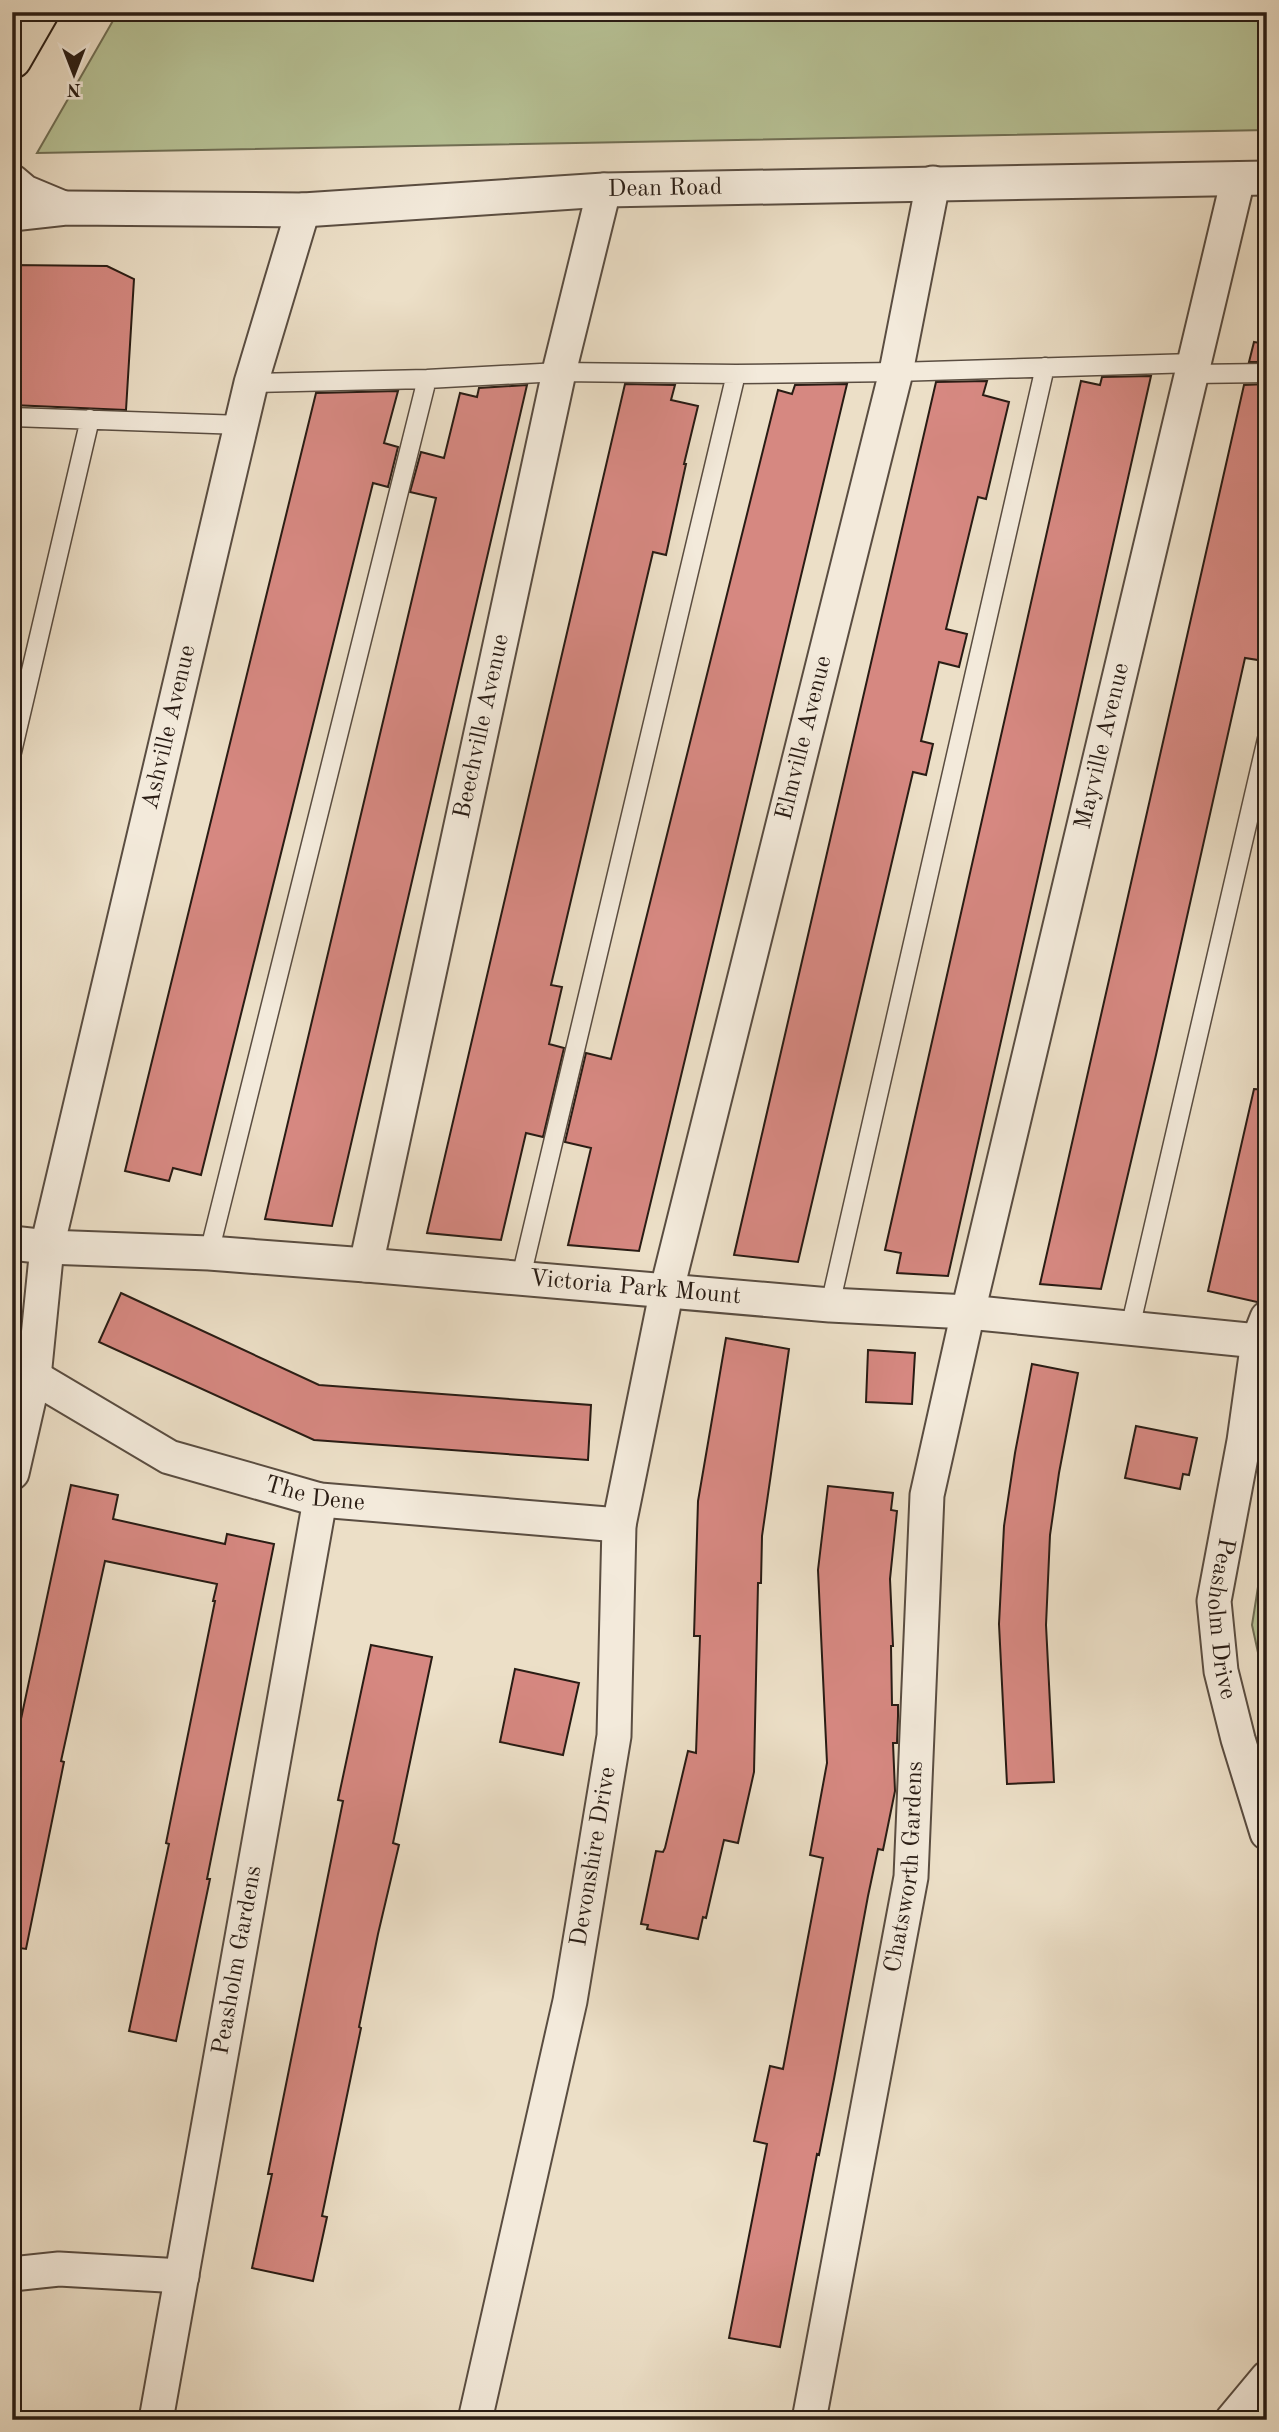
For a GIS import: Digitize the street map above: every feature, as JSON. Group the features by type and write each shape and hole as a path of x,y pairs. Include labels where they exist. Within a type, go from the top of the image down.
{"main road":[{"path":"12,60 39,12"}],"street":[{"name":"Dean Road","path":"12,214 66,208 303,210 604,190 1252,178"},
{"name":"Mayville Avenue","path":"968,1312 1193,368 1252,178"},
{"name":"Dean Road","path":"12,181 25,192 66,208"},
{"name":"Elmville Avenue","path":"667,1289 896,372 933,183"},
{"name":"Beechville Avenue","path":"366,1265 559,372 604,190"},
{"name":"Ashville Avenue","path":"12,1473 34,1377 47,1247 251,383 303,210"},
{"name":"Victoria Park Mount","path":"12,1243 47,1247 209,1253 667,1289 830,1305 968,1312 1130,1328 1263,1329"},
{"name":"Devonshire Drive","path":"475,2420 570,2001 614,1736 620,1525 667,1289"},
{"name":"Chatsworth Gardens","path":"809,2420 911,1877 928,1495 968,1312"},
{"name":"Peasholm Drive","path":"1263,1329 1214,1601 1221,1671 1238,1740 1267,1833"},
{"name":"The Dene","path":"34,1377 169,1457 320,1500 620,1525"},
{"name":"Peasholm Gardens","path":"156,2420 320,1500"},
{"path":"12,2274 59,2269 182,2276"},
{"path":"1232,2420 1267,2378"}],"lane":[{"path":"830,1305 1045,367"},
{"path":"251,383 427,379 559,372 736,374 1045,367 1193,368 1267,373"},
{"path":"521,1277 736,374"},
{"path":"209,1253 427,379"},
{"path":"12,417 242,425"},
{"path":"12,752 90,419"},
{"path":"1130,1328 1267,739"}],"green space":[{"path":"118,12 1267,12 1267,130 37,153"},
{"path":"1267,1530 1267,1694 1252,1625"}],"building":[{"path":"12,265 107,266 134,279 126,410 12,405"},
{"path":"1254,342 1267,344 1267,362 1249,362"},
{"path":"1151,376 948,1276 897,1273 901,1253 885,1250 1081,381 1100,385 1102,377"},
{"path":"987,381 983,395 1009,402 986,499 978,497 946,629 967,634 959,667 939,662 921,741 933,744 926,775 913,772 798,1262 734,1255 936,382"},
{"path":"625,384 675,385 671,400 698,406 666,555 653,552 551,985 562,987 549,1044 564,1048 543,1137 526,1133 501,1240 427,1233"},
{"path":"847,384 639,1251 568,1245 591,1148 565,1142 586,1053 611,1059 778,390 792,394 795,385"},
{"path":"1267,384 1267,620 1258,660 1245,658 1101,1289 1040,1284 1244,385"},
{"path":"527,385 332,1226 265,1219 436,498 410,492 421,452 444,458 460,393 477,397 479,388"},
{"path":"398,391 384,443 398,447 388,487 373,483 201,1175 173,1168 169,1181 125,1171 316,393"},
{"path":"1254,1089 1267,1090 1267,1271 1260,1301 1257,1302 1208,1291"},
{"path":"121,1293 319,1385 591,1405 588,1460 314,1440 99,1342"},
{"path":"726,1338 789,1349 762,1536 761,1583 758,1583 754,1772 738,1843 724,1840 706,1918 703,1917 698,1939 647,1929 648,1925 641,1924 656,1851 663,1852 665,1848 688,1751 696,1753 700,1636 694,1636 698,1501"},
{"path":"868,1350 915,1353 912,1404 866,1402"},
{"path":"1032,1364 1078,1373 1050,1535 1046,1625 1054,1782 1007,1784 999,1624 1004,1526"},
{"path":"1136,1426 1197,1438 1189,1475 1183,1474 1180,1489 1125,1478"},
{"path":"71,1485 118,1495 113,1519 225,1544 227,1534 274,1544 176,2041 129,2031 169,1844 166,1843 217,1584 105,1561 61,1761 64,1762 26,1949 12,1947 12,1761"},
{"path":"828,1486 893,1493 891,1510 897,1511 890,1579 892,1705 898,1705 897,1743 893,1743 895,1791 883,1850 878,1849 868,1896 780,2347 729,2338 767,2144 754,2141 770,2066 783,2069 823,1858 810,1855 827,1763 818,1570"},
{"path":"371,1645 432,1657 393,1843 399,1845 359,2027 361,2028 322,2216 327,2217 313,2281 252,2268 272,2174 268,2174 343,1801 338,1800"},
{"path":"515,1669 579,1683 563,1755 500,1742"}]}
